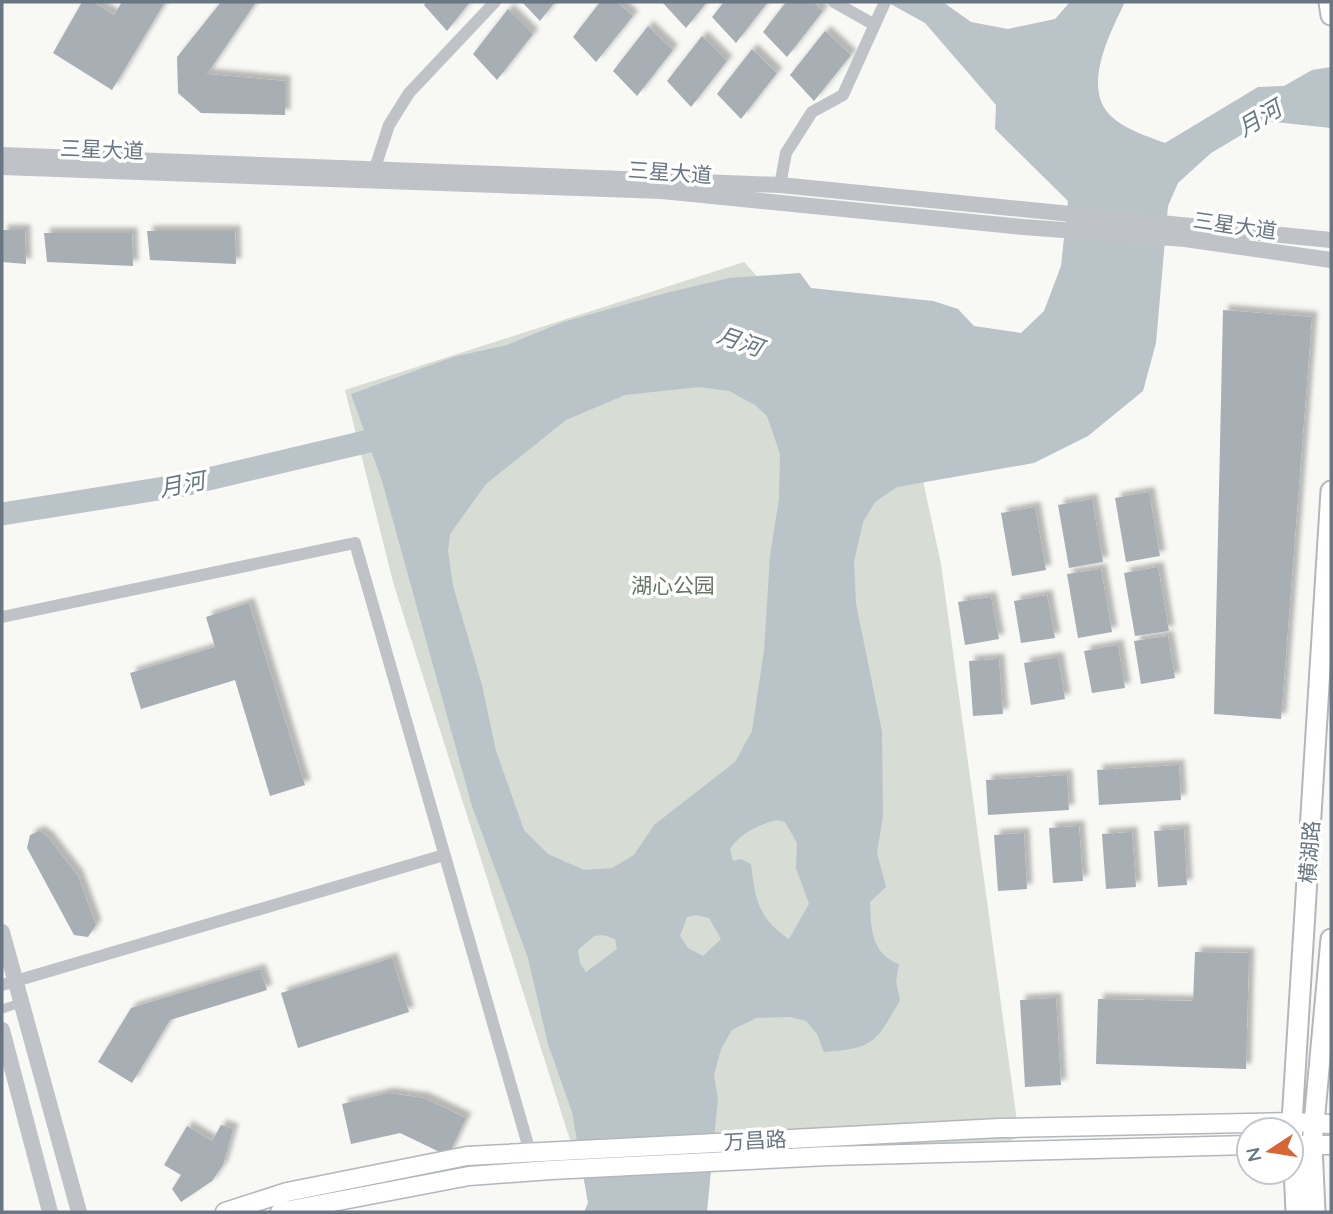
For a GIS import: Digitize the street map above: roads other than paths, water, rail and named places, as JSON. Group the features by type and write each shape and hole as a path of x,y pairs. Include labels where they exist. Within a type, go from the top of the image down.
{"highway":[{"path":"1329,2 1331,15"},
{"name":"横湖路","path":"1292,1116 1331,491"},
{"name":"横湖路","path":"1296,1212 1307,1145 1322,1124 1331,939"},
{"name":"横湖路","path":"1307,1145 1315,1212"}],"main road":[{"name":"万昌路","path":"225,1212 287,1192 454,1159 530,1152 1000,1128 1235,1123"},
{"name":"万昌路","path":"281,1212 469,1176 551,1170 828,1156 1235,1145"}],"street":[{"path":"374,168 389,125 409,93 495,2"},
{"path":"834,2 873,24"},
{"path":"780,185 786,153 812,112 843,94 884,4"},
{"name":"三星大道","path":"2,155 780,185 1023,209 1186,233 1331,260"},
{"name":"三星大道","path":"2,167 662,191 1023,228 1331,240"},
{"path":"2,617 355,542 530,1152"},
{"path":"8,984 444,855"},
{"path":"2,932 8,984 21,1003 79,1212"},
{"path":"2,1009 21,1003"},
{"path":"2,1030 50,1212"}],"water":[{"path":"887,2 943,2 971,22 1008,29 1055,19 1070,2 1125,2 1106,44 1098,76 1103,105 1112,117 1124,126 1165,143 1258,87 1284,86 1312,70 1331,67 1331,128 1265,121 1211,153 1178,183 1168,206 1156,343 1143,391 1088,436 1034,463 897,487 875,502 863,522 854,562 856,604 882,732 883,815 877,853 886,887 870,902 870,912 874,939 878,947 890,960 899,964 896,981 900,1000 878,1035 853,1048 824,1052 817,1034 806,1021 790,1017 756,1018 732,1030 721,1049 714,1075 718,1099 707,1212 584,1212 588,1203 572,1112 548,1044 528,958 472,806 382,481 351,394 453,357 507,345 563,322 729,278 800,273 811,288 933,301 958,309 974,326 1021,333 1044,311 1061,266 1068,201 995,129 996,105 925,23","holes":["699,387 729,391 755,405 767,416 780,454 779,499 770,556 764,650 752,731 735,762 654,825 634,855 612,868 584,870 548,854 524,830 496,751 482,685 453,586 448,551 450,534 486,484 566,420 625,395","776,820 785,822 797,843 796,868 809,904 789,939 764,915 754,888 751,864 741,859 733,861 730,849 756,827","696,915 709,918 721,939 703,956 688,948 680,936 687,917","603,935 615,939 617,949 586,972 580,963 578,950 594,936"]}],"waterway":[{"name":"月河","path":"2,514 183,485 399,434"}],"park label":[{"name":"湖心公园","path":"673,585"}]}
